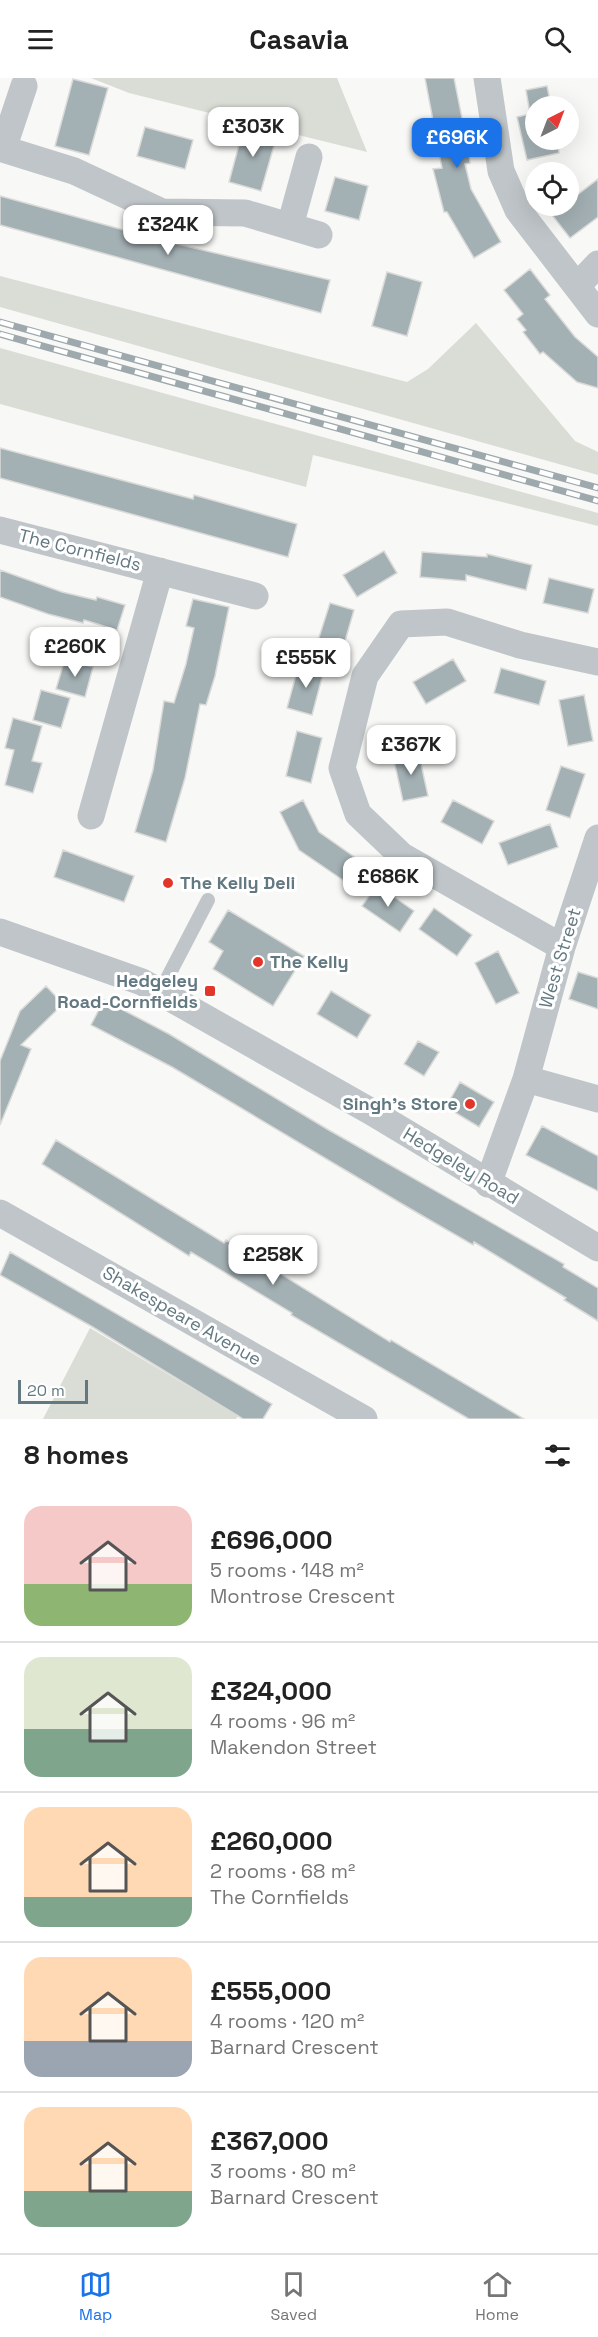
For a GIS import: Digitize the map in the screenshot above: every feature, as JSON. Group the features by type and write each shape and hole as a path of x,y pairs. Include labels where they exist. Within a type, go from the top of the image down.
{"street":[{"path":"487,78 501,171 518,210 598,314"},
{"path":"24,86 2,149 74,171 162,212 245,213 319,235"},
{"path":"290,226 309,158"},
{"path":"577,286 598,264"},
{"name":"The Cornfields","path":"0,530 255,596"},
{"name":"The Cornfields","path":"91,816 160,571"},
{"path":"562,947 402,856 358,814 342,768 364,676 401,624 447,622 520,645 598,662"},
{"name":"West Street","path":"488,1184 526,1079 562,947 598,838"},
{"name":"Hedgeley Road","path":"0,932 142,982 370,1112 598,1248"},
{"path":"526,1079 598,1099"},
{"name":"Shakespeare Avenue","path":"0,1213 329,1411 364,1419"}],"lane":[{"path":"160,992 208,900"}],"shaded area":[{"path":"91,78 337,78 367,152 129,93"},
{"path":"0,276 407,382 428,369 476,323 575,441 598,452 598,475 0,307"},
{"path":"0,348 598,513 598,526 313,455 306,487 0,404"},
{"path":"90,1328 238,1416 236,1419 43,1419"}],"building":[{"path":"425,78 454,78 469,153 470,163 465,164 471,189 501,242 474,258 447,212 444,212 433,169 442,168"},
{"path":"73,79 108,88 89,155 55,146"},
{"path":"547,86 549,96 527,96 526,90"},
{"path":"525,115 525,150 559,150 559,153 527,160 517,117"},
{"path":"244,126 277,135 261,191 229,182"},
{"path":"145,127 193,140 185,169 137,156"},
{"path":"335,177 368,186 359,220 325,211"},
{"path":"598,179 598,217 570,238 553,216 579,216 579,194"},
{"path":"0,196 164,241 330,280 321,313 0,225"},
{"path":"530,269 550,295 545,299 575,337 598,357 598,388 577,382 543,352 540,354 523,332 526,330 517,319 523,314 504,290"},
{"path":"387,272 422,282 407,336 372,326"},
{"path":"0,448 193,499 194,495 297,524 288,557 0,478"},
{"path":"384,551 397,573 357,597 343,575"},
{"path":"422,552 487,557 487,554 532,565 526,590 466,575 466,581 420,577"},
{"path":"0,570 62,592 96,600 97,597 125,605 117,630 84,620 83,623 48,614 0,597"},
{"path":"549,578 594,589 588,613 543,603"},
{"path":"193,599 229,607 215,676 206,705 200,704 185,778 166,842 135,832 153,770 164,701 174,703 186,664 194,628 186,626"},
{"path":"330,603 354,610 341,655 316,647"},
{"path":"65,659 93,667 85,697 56,689"},
{"path":"453,659 466,681 426,704 413,682"},
{"path":"299,664 324,670 312,715 287,708"},
{"path":"501,668 546,681 539,705 494,693"},
{"path":"41,690 70,698 61,728 33,720"},
{"path":"584,695 593,741 568,746 559,700"},
{"path":"13,718 42,726 32,761 42,763 33,793 5,785 14,750 5,748"},
{"path":"297,731 322,738 311,783 286,776"},
{"path":"418,750 428,796 403,801 393,756"},
{"path":"561,766 585,774 570,818 546,810"},
{"path":"303,800 319,832 370,868 356,889 299,850 280,812"},
{"path":"453,800 494,821 482,844 441,822"},
{"path":"550,824 558,847 508,865 499,843"},
{"path":"63,850 134,876 124,902 54,877"},
{"path":"377,885 414,911 400,932 362,906"},
{"path":"434,908 472,935 457,956 419,929"},
{"name":"The Kelly","path":"228,910 304,956 273,1006 213,969 223,951 209,942"},
{"path":"498,951 519,993 496,1004 475,963"},
{"path":"578,972 598,978 598,1009 569,999"},
{"path":"46,986 63,1004 21,1045 31,1049 0,1125 0,1061 20,1011"},
{"path":"331,991 371,1015 357,1038 317,1014"},
{"path":"104,1000 169,1034 327,1129 564,1264 563,1267 598,1288 598,1321 564,1300 566,1298 474,1242 473,1245 409,1208 172,1067 91,1025"},
{"path":"418,1041 439,1052 424,1076 404,1064"},
{"name":"Singh’s Store","path":"460,1082 494,1102 479,1127 446,1107"},
{"path":"542,1126 598,1156 598,1191 526,1155"},
{"path":"56,1140 224,1243 226,1240 390,1342 391,1340 524,1419 469,1419 291,1315 292,1313 191,1252 189,1256 42,1164"},
{"path":"10,1252 272,1404 263,1419 243,1419 91,1326 0,1275"}],"railway":[{"path":"0,322 598,488"},
{"path":"0,334 598,501"}],"place":[{"name":"The Kelly Deli","path":"168,883"},
{"name":"The Kelly","path":"258,962"},
{"name":"Hedgeley Road-Cornfields","path":"210,991"},
{"name":"Singh’s Store","path":"470,1104"}]}
